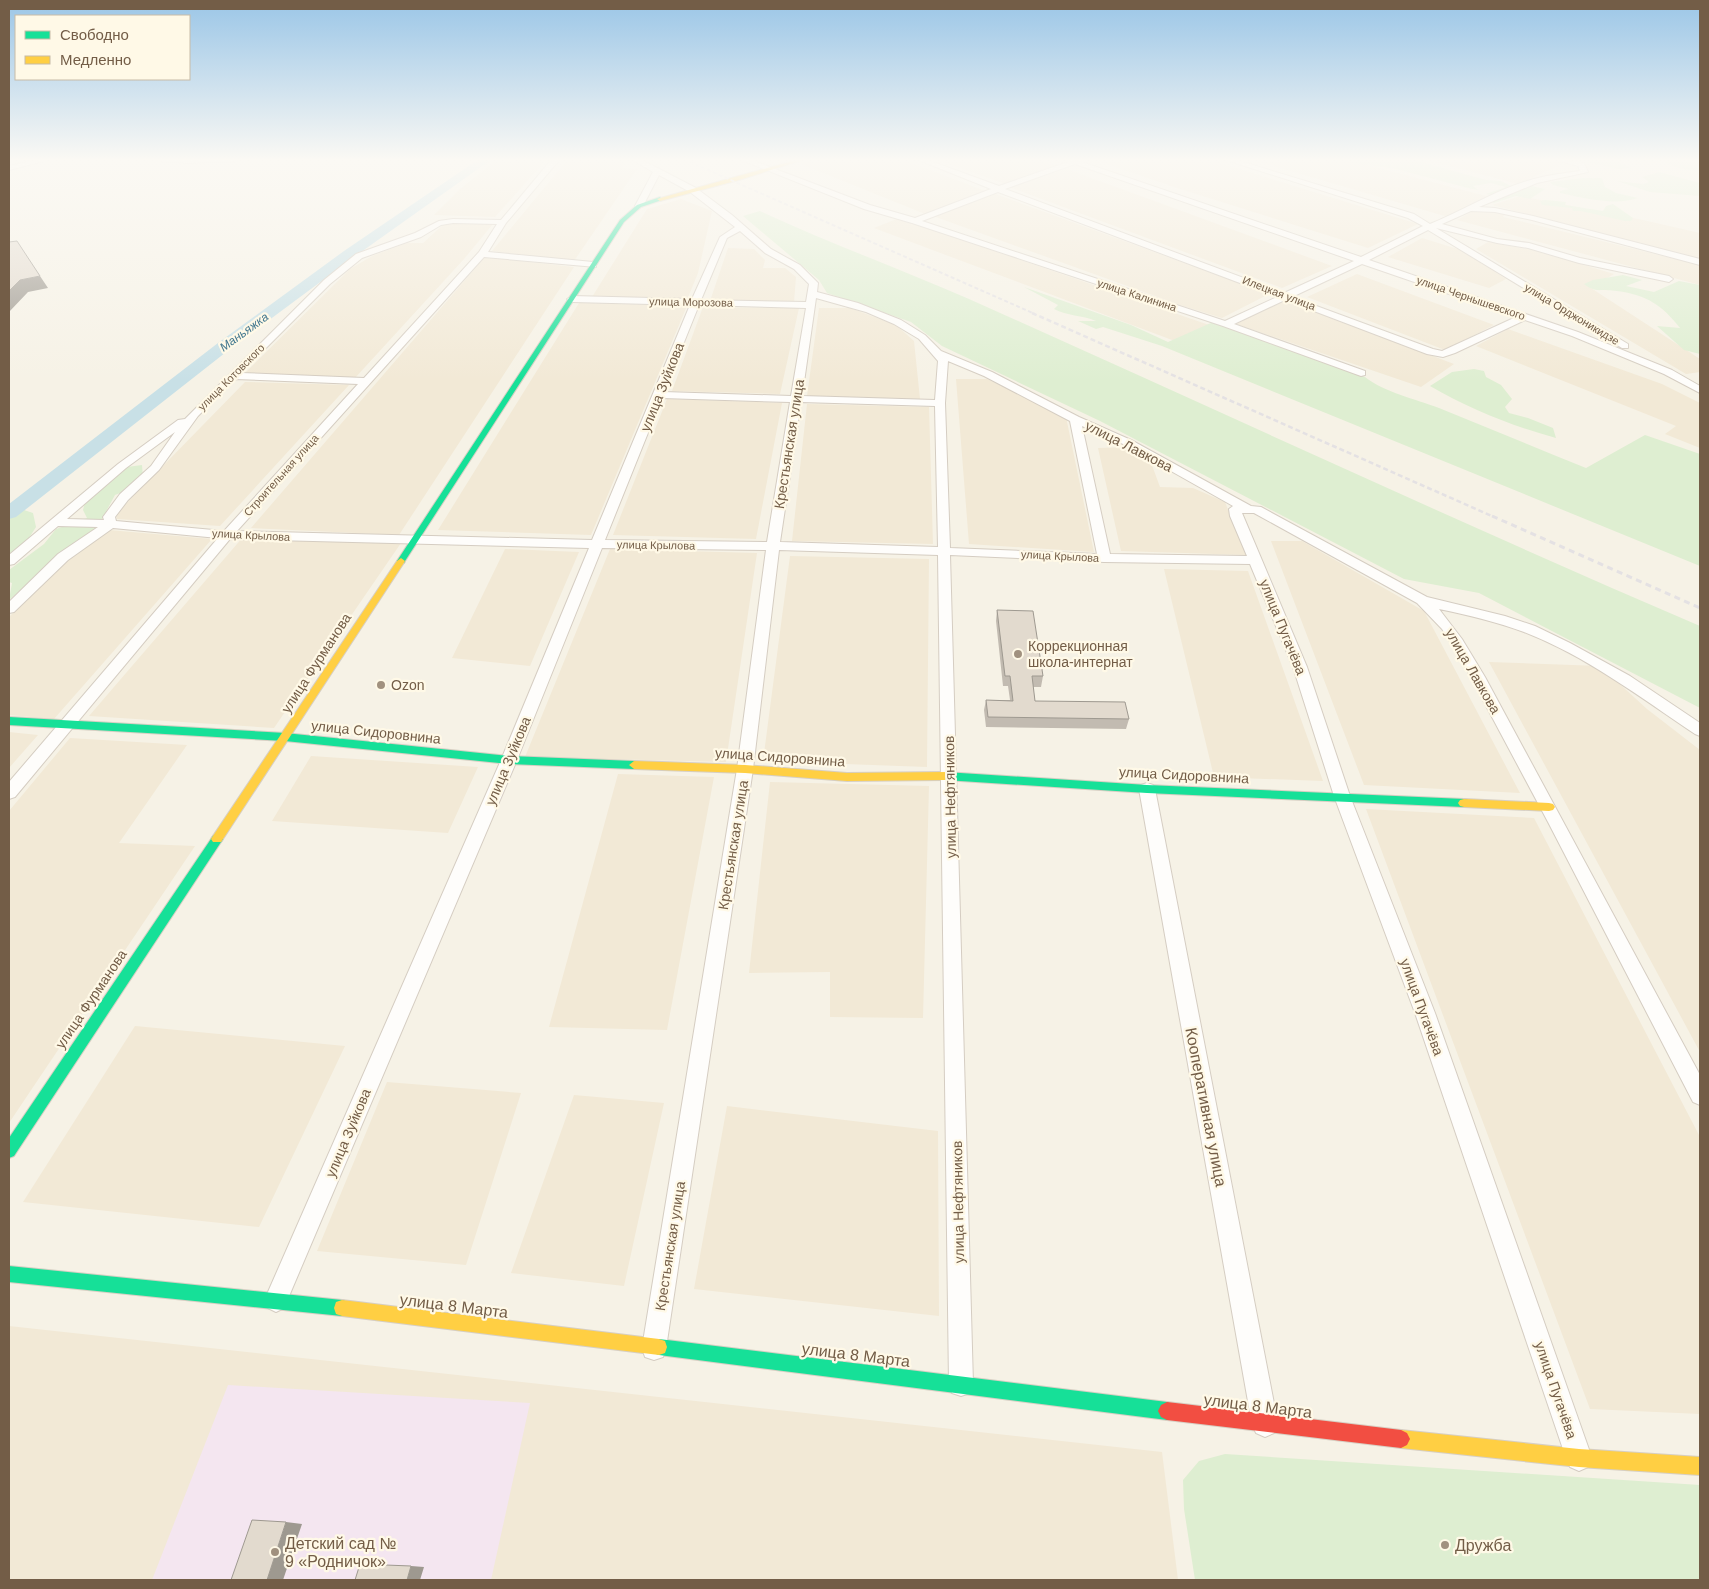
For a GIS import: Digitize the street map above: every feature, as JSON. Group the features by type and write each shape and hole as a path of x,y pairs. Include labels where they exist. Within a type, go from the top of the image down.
{"street":[{"name":"улица Котовского","path":"111,524 109,517 119,504 155,468 194,414 327,282 359,256 421,233"},
{"name":"Строительная улица","path":"9,793 227,535 364,381 482,254 496,233"},
{"name":"улица Фурманова","path":"9,1151 285,737 614,233"},
{"name":"улица Зуйкова","path":"276,1300 509,760 724,237 730,233"},
{"path":"747,233 768,251 797,267 812,294"},
{"name":"улица Калинина","path":"952,233 1226,324 1361,373"},
{"name":"Илецкая улица","path":"1116,233 1431,352 1442,354 1452,352 1525,316"},
{"name":"улица Чернышевского","path":"1284,233 1525,316 1668,372 1700,390"},
{"path":"1226,324 1361,260 1413,233"},
{"name":"улица Орджоникидзе","path":"1444,233 1668,372"},
{"path":"1461,233 1497,242 1529,246 1579,260 1669,279"},
{"path":"1591,233 1700,262"},
{"path":"482,254 593,265"},
{"name":"улица Морозова","path":"572,299 697,303 812,294"},
{"name":"улица Нефтяников","path":"812,294 836,299 898,323 924,338 934,352 943,360 940,403 950,776 961,1384"},
{"name":"Крестьянская улица","path":"654,1348 745,769 773,547 812,294"},
{"name":"улица Лавкова","path":"934,352 988,374 1075,419 1127,442 1248,509 1257,510 1422,600 1436,611 1446,624 1550,807 1700,1095"},
{"path":"232,376 364,381"},
{"path":"659,395 940,403"},
{"path":"9,561 122,466 194,414"},
{"path":"1075,419 1104,558"},
{"name":"улица Пугачёва","path":"1248,509 1236,509 1236,516 1300,667 1342,796 1425,1013 1579,1458"},
{"name":"улица Крылова","path":"56,522 111,524 227,535 597,544 773,547 848,546 1104,558 1256,560"},
{"path":"9,609 63,557 111,524"},
{"path":"1422,600 1491,616 1544,635 1598,662 1700,730"},
{"name":"улица Сидоровнина","path":"9,721 66,726 285,737 509,760 745,769 847,777 950,776 1147,789 1342,796 1550,807"},
{"name":"Кооперативная улица","path":"1147,789 1265,1424"},
{"name":"улица 8 Марта","path":"9,1274 276,1300 654,1348 961,1384 1265,1424 1579,1458 1700,1466"}],"shaded area":[{"path":"434,233 485,233 355,378 245,373 350,269 372,256 407,243 423,243"},
{"path":"507,233 593,233 574,261 492,251"},
{"path":"632,233 707,233 698,273 687,300 592,297"},
{"path":"888,233 943,233 1212,326 1180,343"},
{"path":"981,233 1103,233 1269,294 1222,318 1180,305"},
{"path":"1134,233 1242,233 1332,266 1282,288"},
{"path":"1321,233 1399,233 1368,248"},
{"path":"1506,233 1569,233 1700,265 1700,285"},
{"path":"1600,233 1700,233 1700,259"},
{"path":"1422,238 1461,250 1506,279 1489,288 1388,257"},
{"path":"1488,242 1537,251 1614,274 1591,288 1700,359 1700,372 1686,374 1476,249"},
{"path":"728,248 754,249 765,260 763,268 785,268 796,277 794,302 710,301"},
{"path":"485,257 574,267 399,535 251,528"},
{"path":"1357,274 1494,325 1445,350 1307,297"},
{"path":"1283,299 1454,364 1421,387 1236,324"},
{"path":"579,303 687,306 591,535 438,530"},
{"path":"703,307 799,308 780,394 672,391"},
{"path":"819,308 850,308 896,325 914,341 920,399 807,396"},
{"path":"1508,329 1662,384 1700,403 1700,448 1665,434 1676,426 1476,346"},
{"path":"956,379 987,379 1066,417 1094,552 969,544"},
{"path":"245,382 349,385 220,526 117,519 116,514"},
{"path":"667,399 782,403 756,539 613,535"},
{"path":"807,404 929,407 933,544 792,541"},
{"path":"1131,447 1149,457 1160,487 1193,488 1225,502 1246,555 1121,551 1098,448"},
{"path":"109,530 212,539 54,719 9,715 9,617 66,559"},
{"path":"243,537 401,543 274,728 89,716"},
{"path":"1271,541 1302,541 1424,611 1520,793 1364,785"},
{"path":"505,549 579,552 530,666 452,658"},
{"path":"610,549 757,553 726,762 525,757"},
{"path":"790,556 929,559 927,767 763,761"},
{"path":"1164,569 1248,571 1323,781 1214,777"},
{"path":"1489,662 1600,666 1647,709 1700,750 1700,1052"},
{"path":"9,732 38,735 9,768"},
{"path":"70,738 187,745 119,843 195,846 9,1123 9,811"},
{"path":"311,756 478,767 448,833 272,821"},
{"path":"618,774 714,777 667,1030 549,1027"},
{"path":"770,782 929,786 923,1018 830,1017 830,972 749,973"},
{"path":"1366,809 1534,818 1700,1137 1700,1414 1590,1409"},
{"path":"135,1026 345,1046 259,1227 23,1202"},
{"path":"387,1082 521,1093 466,1265 317,1251"},
{"path":"574,1095 664,1103 624,1286 511,1273"},
{"path":"727,1106 938,1131 939,1316 694,1289"},
{"path":"9,1326 1162,1452 1178,1580 9,1580"},
{"path":"228,1385 530,1403 491,1580 152,1580"}],"green space":[{"path":"763,233 810,233 969,299 1425,505 1700,626 1700,708 1479,593 1404,579 1100,421 942,346 911,322 827,293 819,280"},
{"path":"1623,275 1642,280 1626,286 1654,292 1679,281 1700,285 1700,354 1684,350 1657,326 1680,328 1667,313 1653,302 1628,293 1595,290 1584,284 1593,280"},
{"path":"1024,287 1131,325 1168,342 1213,322 1365,377 1390,391 1439,408 1586,468 1645,435 1700,454 1700,566 1162,346 1103,327 1096,329 1078,321 1096,321 1054,309 1058,305"},
{"path":"1474,369 1484,371 1486,377 1501,385 1512,399 1505,407 1509,413 1553,428 1556,438 1491,416 1430,386 1452,372"},
{"path":"142,465 143,477 128,490 115,495 96,530 74,544 9,600 12,583 9,582 9,570 44,544 56,529 87,518 83,510 85,502 127,467"},
{"path":"24,510 33,513 36,527 29,538 9,554 9,516"},
{"name":"Дружба","path":"1225,1454 1700,1485 1700,1580 1195,1580 1184,1509 1183,1480 1199,1461"}],"building":[{"path":"17,241 40,276 20,280 9,291 9,242"},
{"name":"Коррекционная школа-интернат","path":"997,610 1033,611 1043,676 1032,676 1035,701 1125,702 1129,719 988,717 986,700 1013,701 1010,676 1005,676"},
{"path":"252,1520 286,1522 267,1580 231,1580"},
{"name":"Детский сад № 9 «Родничок»","path":"360,1564 411,1566 407,1580 355,1580"}],"waterway":[{"name":"Маньяжка","path":"9,513 224,346 379,233"}],"railway":[{"path":"851,233 1035,314"},
{"path":"1032,313 1494,517"},
{"path":"1492,516 1700,608"}],"traffic: fast":[{"path":"401,561 614,233"},
{"path":"9,721 285,737 509,760 634,765"},
{"path":"945,776 1147,789 1464,803"},
{"path":"9,1151 217,839"},
{"path":"9,1274 342,1308"},
{"path":"659,1347 1167,1411"}],"traffic: slow":[{"path":"217,839 401,561"},
{"path":"634,765 745,769 847,777 945,776"},
{"path":"1464,803 1549,807"},
{"path":"342,1308 659,1347"},
{"path":"1401,1439 1579,1458 1700,1466"}],"traffic: jam":[{"path":"1167,1411 1401,1439"}],"place":[{"name":"Коррекционная школа-интернат","path":"1018,654"},
{"name":"Ozon","path":"381,685"},
{"name":"Дружба","path":"1445,1545"},
{"name":"Детский сад № 9 «Родничок»","path":"275,1552"}]}
